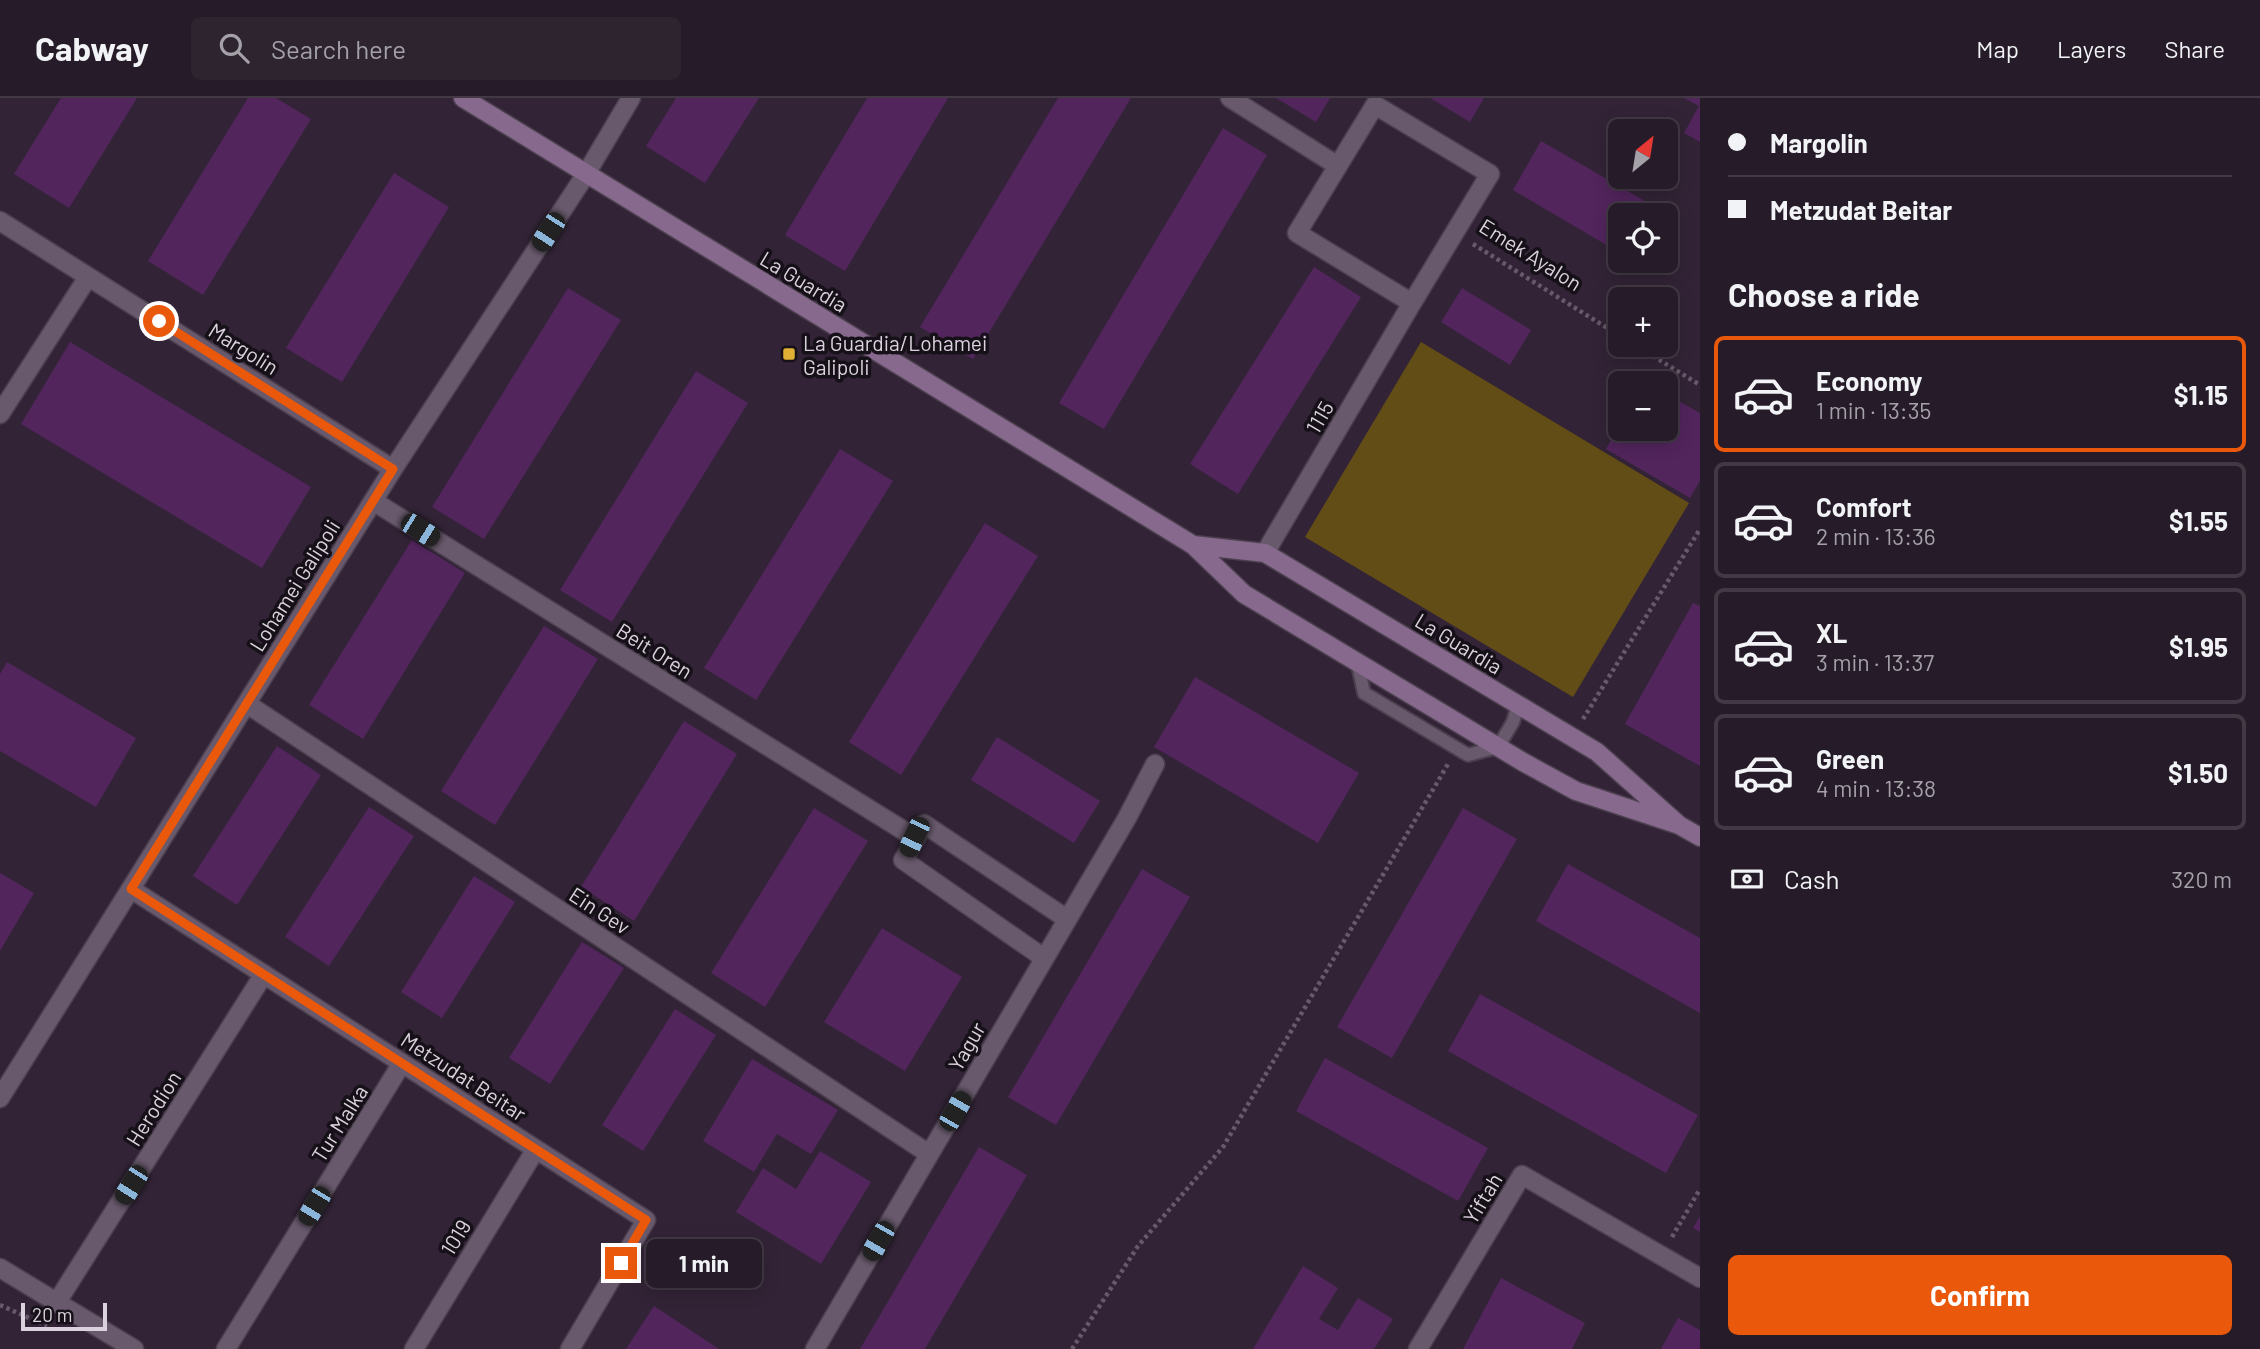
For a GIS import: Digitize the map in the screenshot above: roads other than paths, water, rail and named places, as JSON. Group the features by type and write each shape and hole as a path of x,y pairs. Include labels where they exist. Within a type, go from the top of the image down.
{"main road":[{"name":"La Guardia","path":"463,98 1194,545 1244,594 1358,666 1576,790 1679,825 1700,837"},
{"name":"La Guardia","path":"1194,545 1265,554 1597,752 1679,825"}],"street":[{"name":"Lohamei Galipoli","path":"0,1098 393,469 586,174 631,98"},
{"path":"1230,98 1338,166 1297,233 1412,303"},
{"name":"1115","path":"1265,554 1490,174 1375,105 1338,166"},
{"name":"Margolin","path":"0,221 393,469"},
{"path":"0,414 88,277"},
{"name":"Beit Oren","path":"373,501 914,837"},
{"name":"Ein Gev","path":"247,704 929,1154"},
{"name":"Yagur","path":"815,1349 1045,958 1155,764"},
{"path":"1045,958 903,860 914,837 924,824 1067,919"},
{"name":"Metzudat Beitar","path":"131,889 646,1220 570,1349"},
{"name":"Herodion","path":"57,1302 264,974"},
{"name":"Tur Malka","path":"226,1349 402,1063"},
{"name":"1019","path":"414,1349 536,1149"},
{"name":"Yiftah","path":"1418,1349 1522,1175 1700,1278"},
{"path":"0,1268 134,1349"}],"lane":[{"path":"1358,666 1364,693 1468,755 1497,747 1513,722 1518,705"}],"place":[{"name":"La Guardia/Lohamei Galipoli","path":"789,354"}]}
